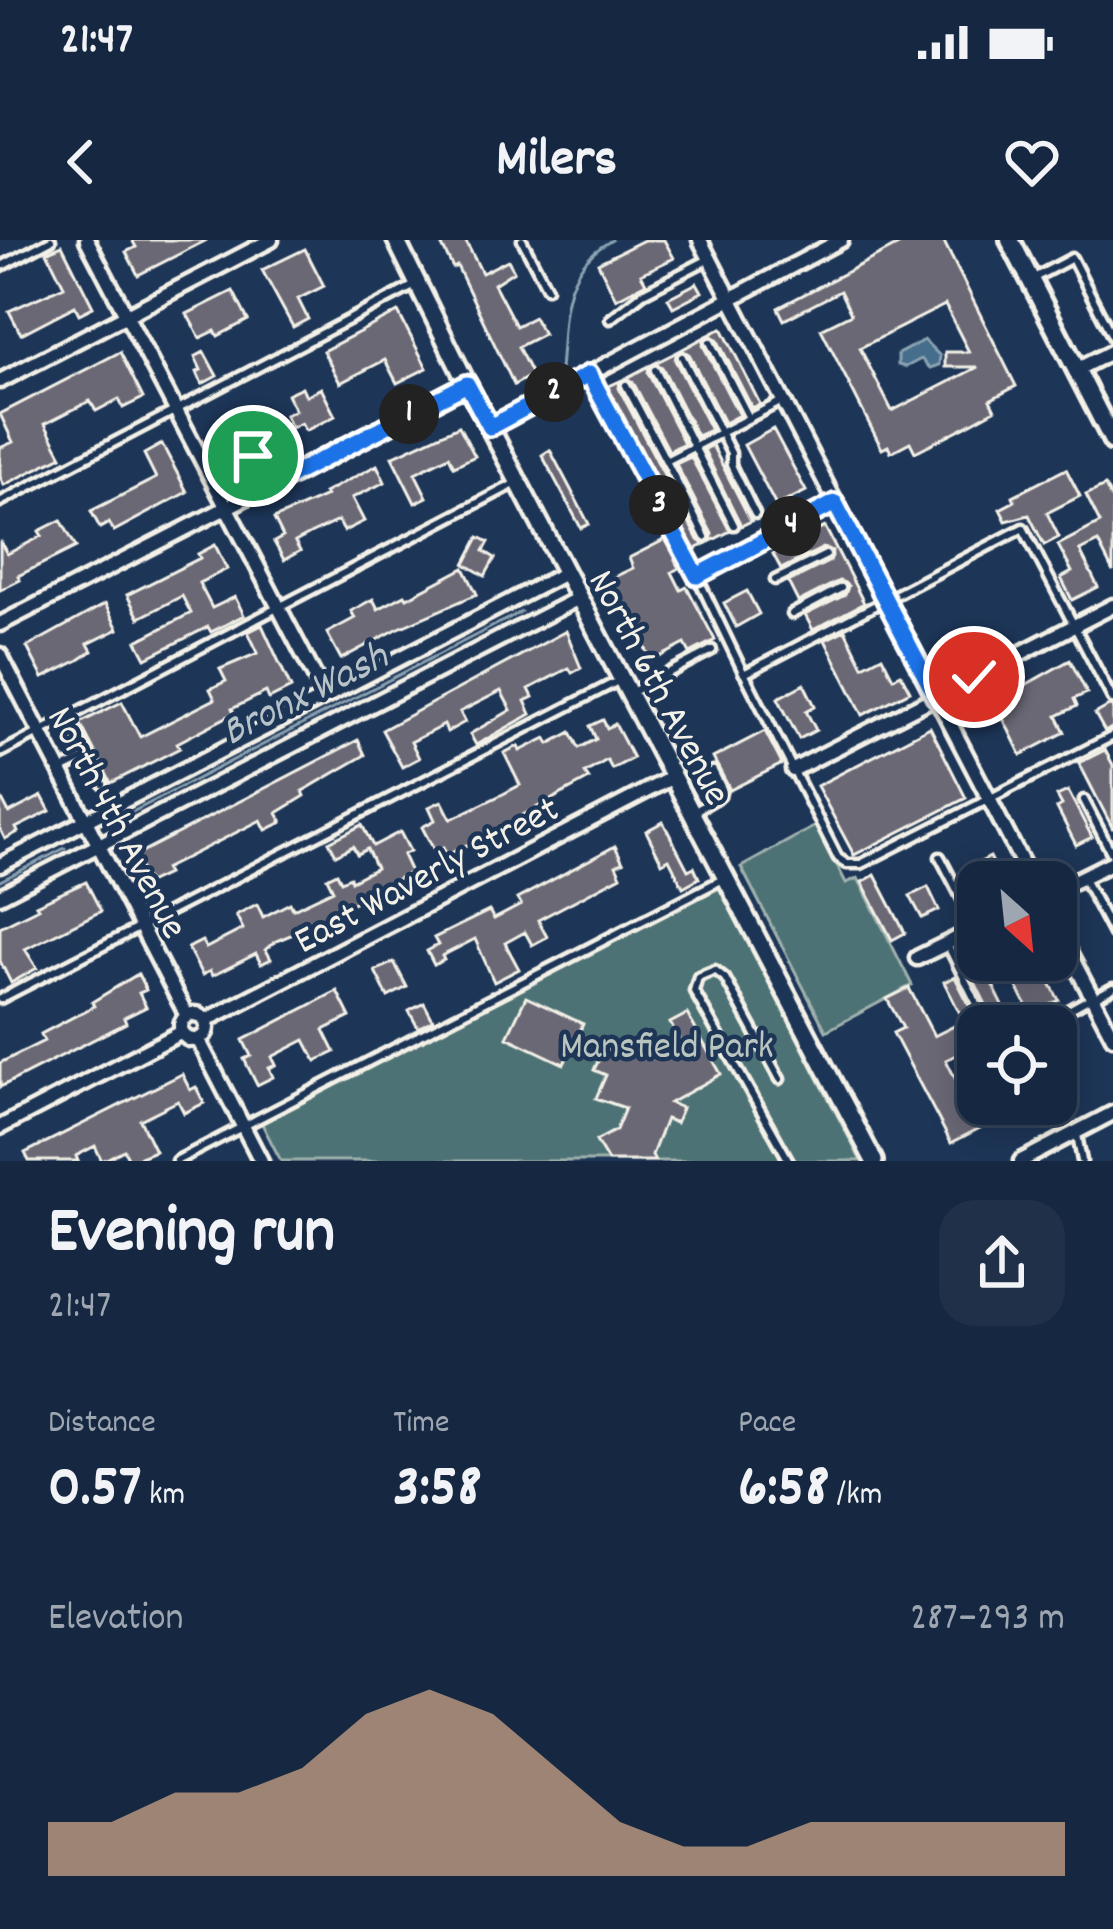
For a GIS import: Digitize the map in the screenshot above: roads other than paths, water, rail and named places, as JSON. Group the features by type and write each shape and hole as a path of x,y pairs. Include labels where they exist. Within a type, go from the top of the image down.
{"main road":[{"path":"1010,240 1113,441"}],"street":[{"path":"87,240 325,696"},
{"path":"0,380 271,240"},
{"name":"North 6th Avenue","path":"397,240 467,384 874,1161"},
{"path":"700,240 1021,861"},
{"path":"490,427 832,242"},
{"path":"1078,369 1113,351"},
{"path":"0,624 467,384"},
{"path":"697,576 835,503"},
{"path":"0,865 566,573"},
{"path":"0,896 579,598"},
{"path":"793,770 1113,606"},
{"name":"North 4th Avenue","path":"0,655 188,1016"},
{"name":"East Waverly Street","path":"205,1021 673,777"},
{"path":"1077,879 1113,859"},
{"path":"917,958 957,939"},
{"path":"1077,969 1113,1037"},
{"path":"0,1127 182,1032 188,1016 199,1015 205,1021 205,1033 197,1039 182,1032"},
{"path":"197,1039 261,1161"},
{"path":"1021,1161 1042,1156 1113,1113"}],"lane":[{"path":"0,267 51,240"},
{"path":"523,240 548,287"},
{"path":"1031,280 1072,258 1113,338"},
{"path":"610,319 643,293 709,259"},
{"path":"0,502 418,283"},
{"path":"710,342 749,418"},
{"path":"682,357 731,453 730,465 755,514"},
{"path":"655,370 734,525"},
{"path":"589,374 697,576 838,858 847,864 861,863 1113,736"},
{"path":"626,385 705,537"},
{"path":"666,460 782,401"},
{"path":"241,432 253,456 270,466 277,483"},
{"path":"270,466 278,450"},
{"path":"0,753 518,482"},
{"path":"745,674 1023,528 1113,700"},
{"path":"775,580 826,554"},
{"path":"792,614 841,589"},
{"path":"0,999 625,686 712,650"},
{"path":"75,731 103,784"},
{"path":"59,771 88,757"},
{"path":"692,813 720,796 722,789 713,771"},
{"path":"1084,800 1113,859"},
{"path":"940,857 957,889"},
{"path":"1083,876 1113,934"},
{"path":"176,1161 726,878"},
{"path":"947,944 978,1005"},
{"path":"780,1079 725,978 715,970 698,977 694,991 789,1161"},
{"path":"1077,1006 1113,988"},
{"path":"1076,1132 1082,1161"}],"water":[{"path":"924,340 940,356 939,365 930,368 921,359 906,367 898,365 898,354"}],"waterway":[{"name":"Bronx Wash","path":"560,370 565,314 574,280 582,265 612,240"},
{"name":"Bronx Wash","path":"111,823 521,612"},
{"name":"Bronx Wash","path":"0,881 65,848"}],"park label":[{"name":"Mansfield Park","path":"667,1043"}]}
